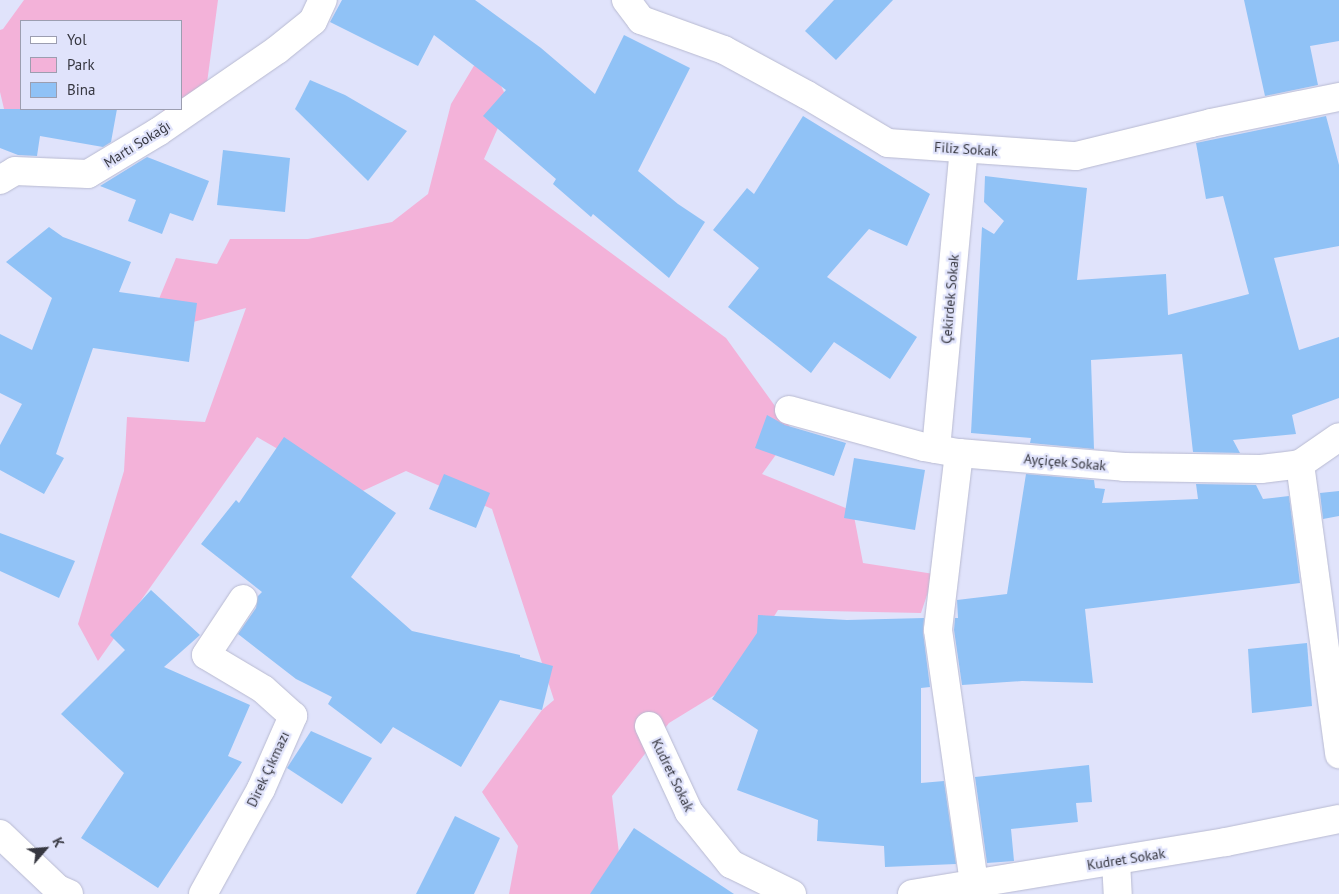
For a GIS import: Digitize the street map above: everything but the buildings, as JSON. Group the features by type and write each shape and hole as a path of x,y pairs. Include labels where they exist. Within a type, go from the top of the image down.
{"street":[{"name":"Martı Sokağı","path":"0,180 15,171 88,174 158,132 277,50 313,21 323,0"},
{"name":"Filiz Sokak","path":"626,0 641,20 724,50 808,95 888,143 964,150 1076,156 1211,123 1339,97"},
{"name":"Çekirdek Sokak","path":"964,150 938,630 974,883"},
{"name":"Ayçiçek Sokak","path":"789,410 947,451 1124,467 1261,469 1300,464 1339,437"},
{"path":"1300,464 1339,754"},
{"name":"Direk Çıkmazı","path":"202,894 261,789 293,716 263,689 206,655 243,599"},
{"name":"Kudret Sokak","path":"649,726 690,812 731,864 792,894"},
{"name":"Kudret Sokak","path":"912,894 1226,842 1339,819"},
{"path":"0,834 58,889 69,894"},
{"path":"1116,861 1118,894"}],"green space":[{"path":"24,0 218,0 205,98 169,142 163,110 182,110 182,20 20,20 20,110 80,110 5,113 0,92 0,30 3,29"},
{"path":"484,49 509,103 484,159 726,338 793,431 762,474 853,511 863,563 934,574 921,613 778,610 731,685 669,723 612,796 624,894 509,894 518,846 482,792 542,710 554,700 492,509 406,471 356,494 257,437 98,661 78,624 124,471 127,417 205,422 246,308 144,335 176,258 217,264 230,239 308,239 392,222 428,194 451,104"}]}
